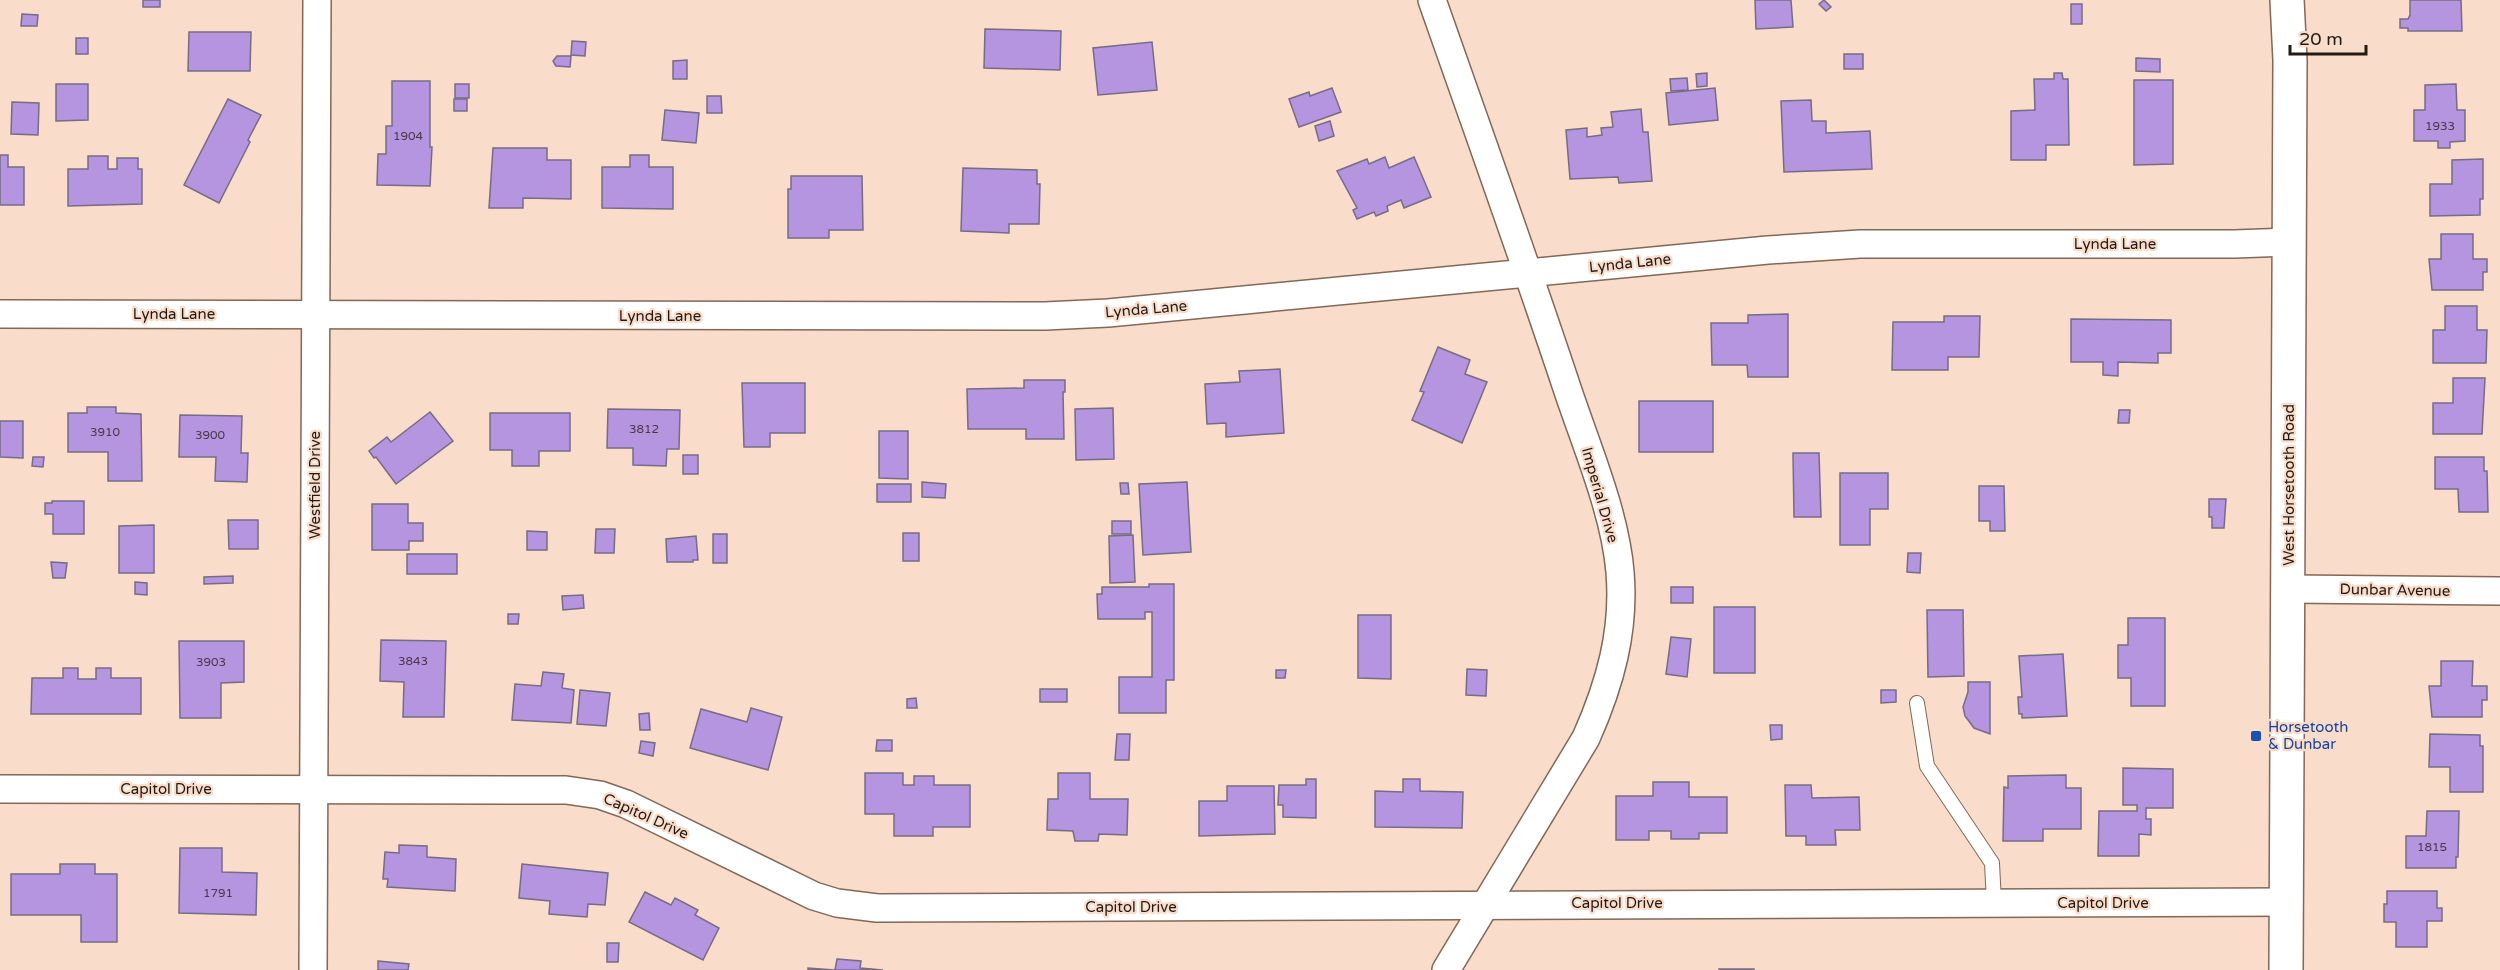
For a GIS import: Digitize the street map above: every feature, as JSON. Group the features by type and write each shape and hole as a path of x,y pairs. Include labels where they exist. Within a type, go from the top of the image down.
{"main road":[{"name":"West Horsetooth Road","path":"2286,970 2290,60 2287,0"}],"street":[{"name":"Westfield Drive","path":"313,970 316,0"},
{"name":"Imperial Drive","path":"1432,0 1611,518 1620,570 1621,612 1615,659 1603,699 1586,738 1446,970"},
{"name":"Lynda Lane","path":"0,314 1045,316 1108,313 1768,250 1860,244 2289,242"},
{"name":"Dunbar Avenue","path":"2289,589 2500,591"},
{"name":"Capitol Drive","path":"0,789 566,790 600,795 626,804 814,896 837,903 877,908 1486,903 2287,902"}],"lane":[{"path":"1917,703 1927,766 1992,862 1994,903"}],"building":[{"path":"143,0 160,0 160,7 143,7"},
{"path":"1755,0 1791,0 1793,27 1756,29"},
{"path":"1824,0 1831,7 1826,11 1819,4"},
{"path":"2410,0 2461,0 2462,31 2408,31 2408,28 2400,28 2400,19 2408,19 2410,15"},
{"path":"2071,4 2082,4 2082,24 2071,24"},
{"path":"22,14 38,15 37,26 21,26"},
{"path":"985,29 1061,31 1060,70 984,68"},
{"path":"189,32 251,32 250,71 188,71"},
{"path":"76,38 88,38 88,54 76,54"},
{"path":"572,41 586,42 585,56 571,55"},
{"path":"1152,42 1157,90 1098,95 1093,48"},
{"path":"1844,54 1863,54 1863,69 1844,69"},
{"path":"557,56 571,56 570,67 556,66 553,61"},
{"path":"2136,58 2160,59 2160,72 2136,71"},
{"path":"687,60 687,79 673,79 673,61"},
{"path":"1707,73 1707,86 1697,87 1696,74"},
{"path":"2054,73 2062,73 2063,79 2068,79 2069,145 2046,145 2046,160 2011,160 2011,111 2035,110 2034,79 2054,79"},
{"path":"1687,78 1688,90 1671,91 1670,79"},
{"path":"2134,80 2173,80 2173,164 2134,165"},
{"path":"392,81 430,81 430,147 432,147 430,186 377,185 378,154 386,154 386,126 392,126"},
{"path":"56,84 88,84 88,120 56,121"},
{"path":"455,84 469,84 469,98 455,98"},
{"path":"2456,84 2457,110 2465,110 2465,141 2450,142 2450,148 2438,148 2438,141 2414,141 2414,110 2425,110 2425,85"},
{"path":"1332,88 1341,112 1299,127 1289,99 1309,92 1310,96"},
{"path":"1715,88 1718,120 1669,125 1666,93"},
{"path":"707,96 721,96 722,113 707,113"},
{"path":"228,99 261,115 219,203 184,185"},
{"path":"454,99 467,99 467,111 454,111"},
{"path":"1811,100 1812,121 1826,121 1826,133 1870,131 1872,169 1784,172 1781,101"},
{"path":"12,102 39,103 38,135 11,134"},
{"path":"1641,109 1643,132 1648,132 1652,181 1619,183 1618,177 1570,179 1566,130 1587,128 1587,137 1602,135 1601,128 1613,127 1611,112"},
{"path":"665,110 699,113 696,143 662,140"},
{"path":"1330,121 1334,136 1319,141 1315,126"},
{"path":"493,148 547,148 547,160 571,160 571,199 523,198 523,208 489,208"},
{"path":"0,155 8,155 8,167 24,167 24,205 0,205"},
{"path":"630,155 649,155 649,167 673,167 673,209 602,208 602,167 630,167"},
{"path":"88,156 108,156 108,169 117,169 117,158 138,158 138,169 142,169 142,204 68,206 68,169 88,169"},
{"path":"1385,157 1389,168 1414,157 1431,197 1404,208 1401,200 1387,206 1388,211 1376,216 1374,212 1357,219 1353,210 1357,208 1337,171 1367,159 1369,164"},
{"path":"2483,159 2483,199 2480,199 2480,215 2430,216 2430,184 2452,184 2452,160"},
{"path":"963,168 1037,170 1037,184 1040,184 1039,224 1009,224 1009,233 961,231"},
{"path":"791,176 862,176 863,230 829,230 829,238 788,238 788,189 791,189"},
{"path":"2441,234 2473,234 2473,259 2487,259 2487,272 2483,272 2483,290 2432,290 2429,259 2441,259"},
{"path":"2445,306 2477,306 2477,330 2487,330 2486,363 2433,363 2433,330 2445,330"},
{"path":"1788,314 1788,377 1748,377 1747,365 1712,365 1711,323 1748,323 1748,315"},
{"path":"1944,316 1980,316 1979,357 1948,357 1948,370 1892,370 1893,322 1944,322"},
{"path":"2071,319 2171,320 2171,353 2158,353 2158,363 2118,362 2118,376 2103,375 2103,362 2071,362"},
{"path":"1438,347 1470,360 1465,374 1487,382 1462,443 1412,420 1424,392 1420,391"},
{"path":"1280,369 1284,433 1226,437 1226,423 1207,424 1205,384 1240,382 1239,371"},
{"path":"2453,378 2485,378 2482,434 2433,434 2433,403 2453,403"},
{"path":"1024,380 1065,380 1064,439 1026,439 1026,429 968,429 967,389 1024,388"},
{"path":"742,383 805,383 805,433 770,433 770,447 744,447"},
{"path":"1639,401 1713,401 1713,452 1639,452"},
{"path":"87,407 116,407 116,413 141,414 142,481 108,481 108,452 68,452 68,413 87,413"},
{"path":"1113,408 1114,459 1076,460 1075,409"},
{"path":"608,409 680,410 679,449 667,449 666,466 633,465 633,448 607,448"},
{"path":"2119,410 2130,410 2129,423 2118,423"},
{"path":"430,412 453,441 396,484 369,451 387,437 391,442"},
{"path":"490,413 570,413 570,451 539,451 539,466 512,466 512,450 490,450"},
{"path":"180,415 242,416 241,453 248,453 247,482 215,481 216,457 179,457"},
{"path":"0,421 23,421 23,458 0,457"},
{"path":"879,431 908,431 908,479 879,478"},
{"path":"1793,453 1819,453 1821,517 1794,517"},
{"path":"683,455 698,455 698,474 683,474"},
{"path":"33,457 44,457 43,467 32,466"},
{"path":"2435,457 2484,457 2484,471 2487,471 2488,512 2459,512 2458,489 2435,489"},
{"path":"1840,473 1888,473 1888,509 1870,509 1870,545 1840,545"},
{"path":"922,482 946,484 945,498 922,497"},
{"path":"1187,482 1191,552 1143,555 1139,484"},
{"path":"1120,483 1128,483 1129,494 1121,494"},
{"path":"877,484 911,484 911,502 877,502"},
{"path":"1979,486 2004,486 2005,531 1990,531 1990,521 1979,521"},
{"path":"2209,499 2226,499 2224,528 2212,528 2212,517 2209,517"},
{"path":"52,501 84,501 84,534 53,534 53,514 45,514 45,503 52,503"},
{"path":"372,504 408,504 408,523 423,523 423,541 409,541 409,550 372,550"},
{"path":"228,520 258,520 258,549 229,549"},
{"path":"1112,521 1131,521 1131,534 1112,534"},
{"path":"154,525 154,573 119,573 119,526"},
{"path":"596,529 615,529 614,553 595,553"},
{"path":"527,531 547,532 547,550 527,550"},
{"path":"903,533 919,533 919,561 903,561"},
{"path":"713,534 727,534 727,563 713,563"},
{"path":"1133,535 1135,582 1110,583 1109,536"},
{"path":"696,536 698,560 667,562 666,539"},
{"path":"1908,553 1921,553 1920,573 1907,572"},
{"path":"407,554 457,554 457,574 407,574"},
{"path":"51,562 67,563 65,578 53,578"},
{"path":"233,576 233,583 204,584 204,577"},
{"path":"135,582 147,583 147,595 135,594"},
{"path":"1149,584 1174,584 1174,680 1166,680 1166,713 1119,713 1119,677 1152,677 1152,612 1145,612 1145,619 1098,619 1097,594 1102,594 1102,587 1149,587"},
{"path":"1671,587 1693,587 1693,603 1671,603"},
{"path":"583,595 584,608 563,610 562,596"},
{"path":"1714,607 1755,607 1755,673 1714,673"},
{"path":"1927,610 1963,610 1964,676 1928,677"},
{"path":"508,614 519,614 518,624 508,624"},
{"path":"1358,615 1391,615 1391,679 1358,678"},
{"path":"2128,618 2165,618 2165,706 2131,706 2131,678 2118,678 2118,645 2128,645"},
{"path":"1671,637 1691,639 1687,677 1666,674"},
{"path":"381,640 446,641 444,717 403,717 404,682 380,681"},
{"path":"179,641 244,641 244,682 221,683 221,718 180,718"},
{"path":"2063,654 2067,716 2022,718 2022,714 2019,714 2018,697 2022,697 2019,656"},
{"path":"2441,661 2473,661 2472,686 2487,686 2487,700 2482,700 2482,717 2432,717 2429,686 2441,686"},
{"path":"63,668 78,668 78,679 96,679 96,668 111,668 111,678 141,678 141,714 31,714 32,678 63,678"},
{"path":"1467,669 1487,670 1486,696 1466,695"},
{"path":"1276,670 1286,670 1285,678 1276,678"},
{"path":"543,672 564,674 562,688 574,690 571,723 512,720 515,684 541,686"},
{"path":"1968,682 1990,682 1990,734 1974,728 1965,716 1963,707 1968,692"},
{"path":"1040,689 1067,689 1067,702 1040,702"},
{"path":"580,690 610,693 606,726 577,724"},
{"path":"1881,690 1896,690 1896,702 1881,703"},
{"path":"916,698 917,708 907,708 907,699"},
{"path":"751,708 782,717 768,770 690,748 701,709 747,722"},
{"path":"649,713 650,730 640,730 639,714"},
{"path":"1770,725 1782,725 1782,739 1771,740"},
{"path":"1117,734 1130,734 1129,760 1115,760"},
{"path":"2430,734 2480,735 2480,746 2483,746 2483,792 2450,792 2450,767 2429,767"},
{"path":"877,740 892,740 892,751 876,751"},
{"path":"641,741 655,743 653,756 639,753"},
{"path":"2123,768 2173,769 2173,808 2146,808 2146,819 2151,819 2151,835 2139,834 2139,856 2098,856 2099,811 2137,811 2137,805 2123,805"},
{"path":"865,773 903,773 903,785 914,785 914,776 934,776 934,785 970,785 970,827 933,827 933,836 894,836 894,814 865,814"},
{"path":"1058,773 1090,773 1090,799 1128,799 1127,835 1099,834 1098,841 1075,841 1073,831 1047,830 1048,799 1058,799"},
{"path":"2066,775 2066,788 2081,788 2081,829 2043,829 2043,841 2003,841 2004,787 2008,788 2008,776"},
{"path":"1306,779 1316,779 1316,818 1283,817 1283,805 1278,805 1279,785 1306,785"},
{"path":"1403,779 1420,779 1420,791 1463,792 1462,828 1375,827 1375,791 1403,792"},
{"path":"1653,782 1689,782 1689,797 1727,797 1727,833 1699,833 1699,839 1671,839 1671,831 1649,831 1649,840 1616,840 1616,796 1653,796"},
{"path":"1785,785 1811,785 1812,798 1859,797 1860,830 1835,830 1836,845 1806,845 1806,836 1786,836"},
{"path":"1227,786 1274,786 1275,834 1199,836 1199,801 1227,801"},
{"path":"2427,811 2459,811 2456,868 2406,868 2406,836 2426,836"},
{"path":"399,845 427,846 427,857 456,859 455,891 387,887 388,879 383,879 385,852 399,853"},
{"path":"180,848 222,848 222,872 257,873 256,915 179,913"},
{"path":"60,864 95,864 95,874 117,874 117,942 81,942 81,915 11,915 11,874 60,874"},
{"path":"522,864 608,873 605,905 588,904 587,917 549,914 550,901 519,898"},
{"path":"2387,891 2437,891 2437,908 2442,908 2442,921 2427,921 2427,947 2396,947 2396,922 2384,922"},
{"path":"645,892 671,905 675,898 698,910 695,915 719,928 703,960 629,922"},
{"path":"607,943 619,943 618,962 607,962"},
{"path":"837,959 861,961 860,968 883,970 835,970"},
{"path":"378,961 409,964 408,970 378,970"},
{"path":"808,968 835,970 808,970"},
{"path":"1754,969 1754,970 1719,970"}],"place":[{"name":"Horsetooth & Dunbar","path":"2256,736"}]}
